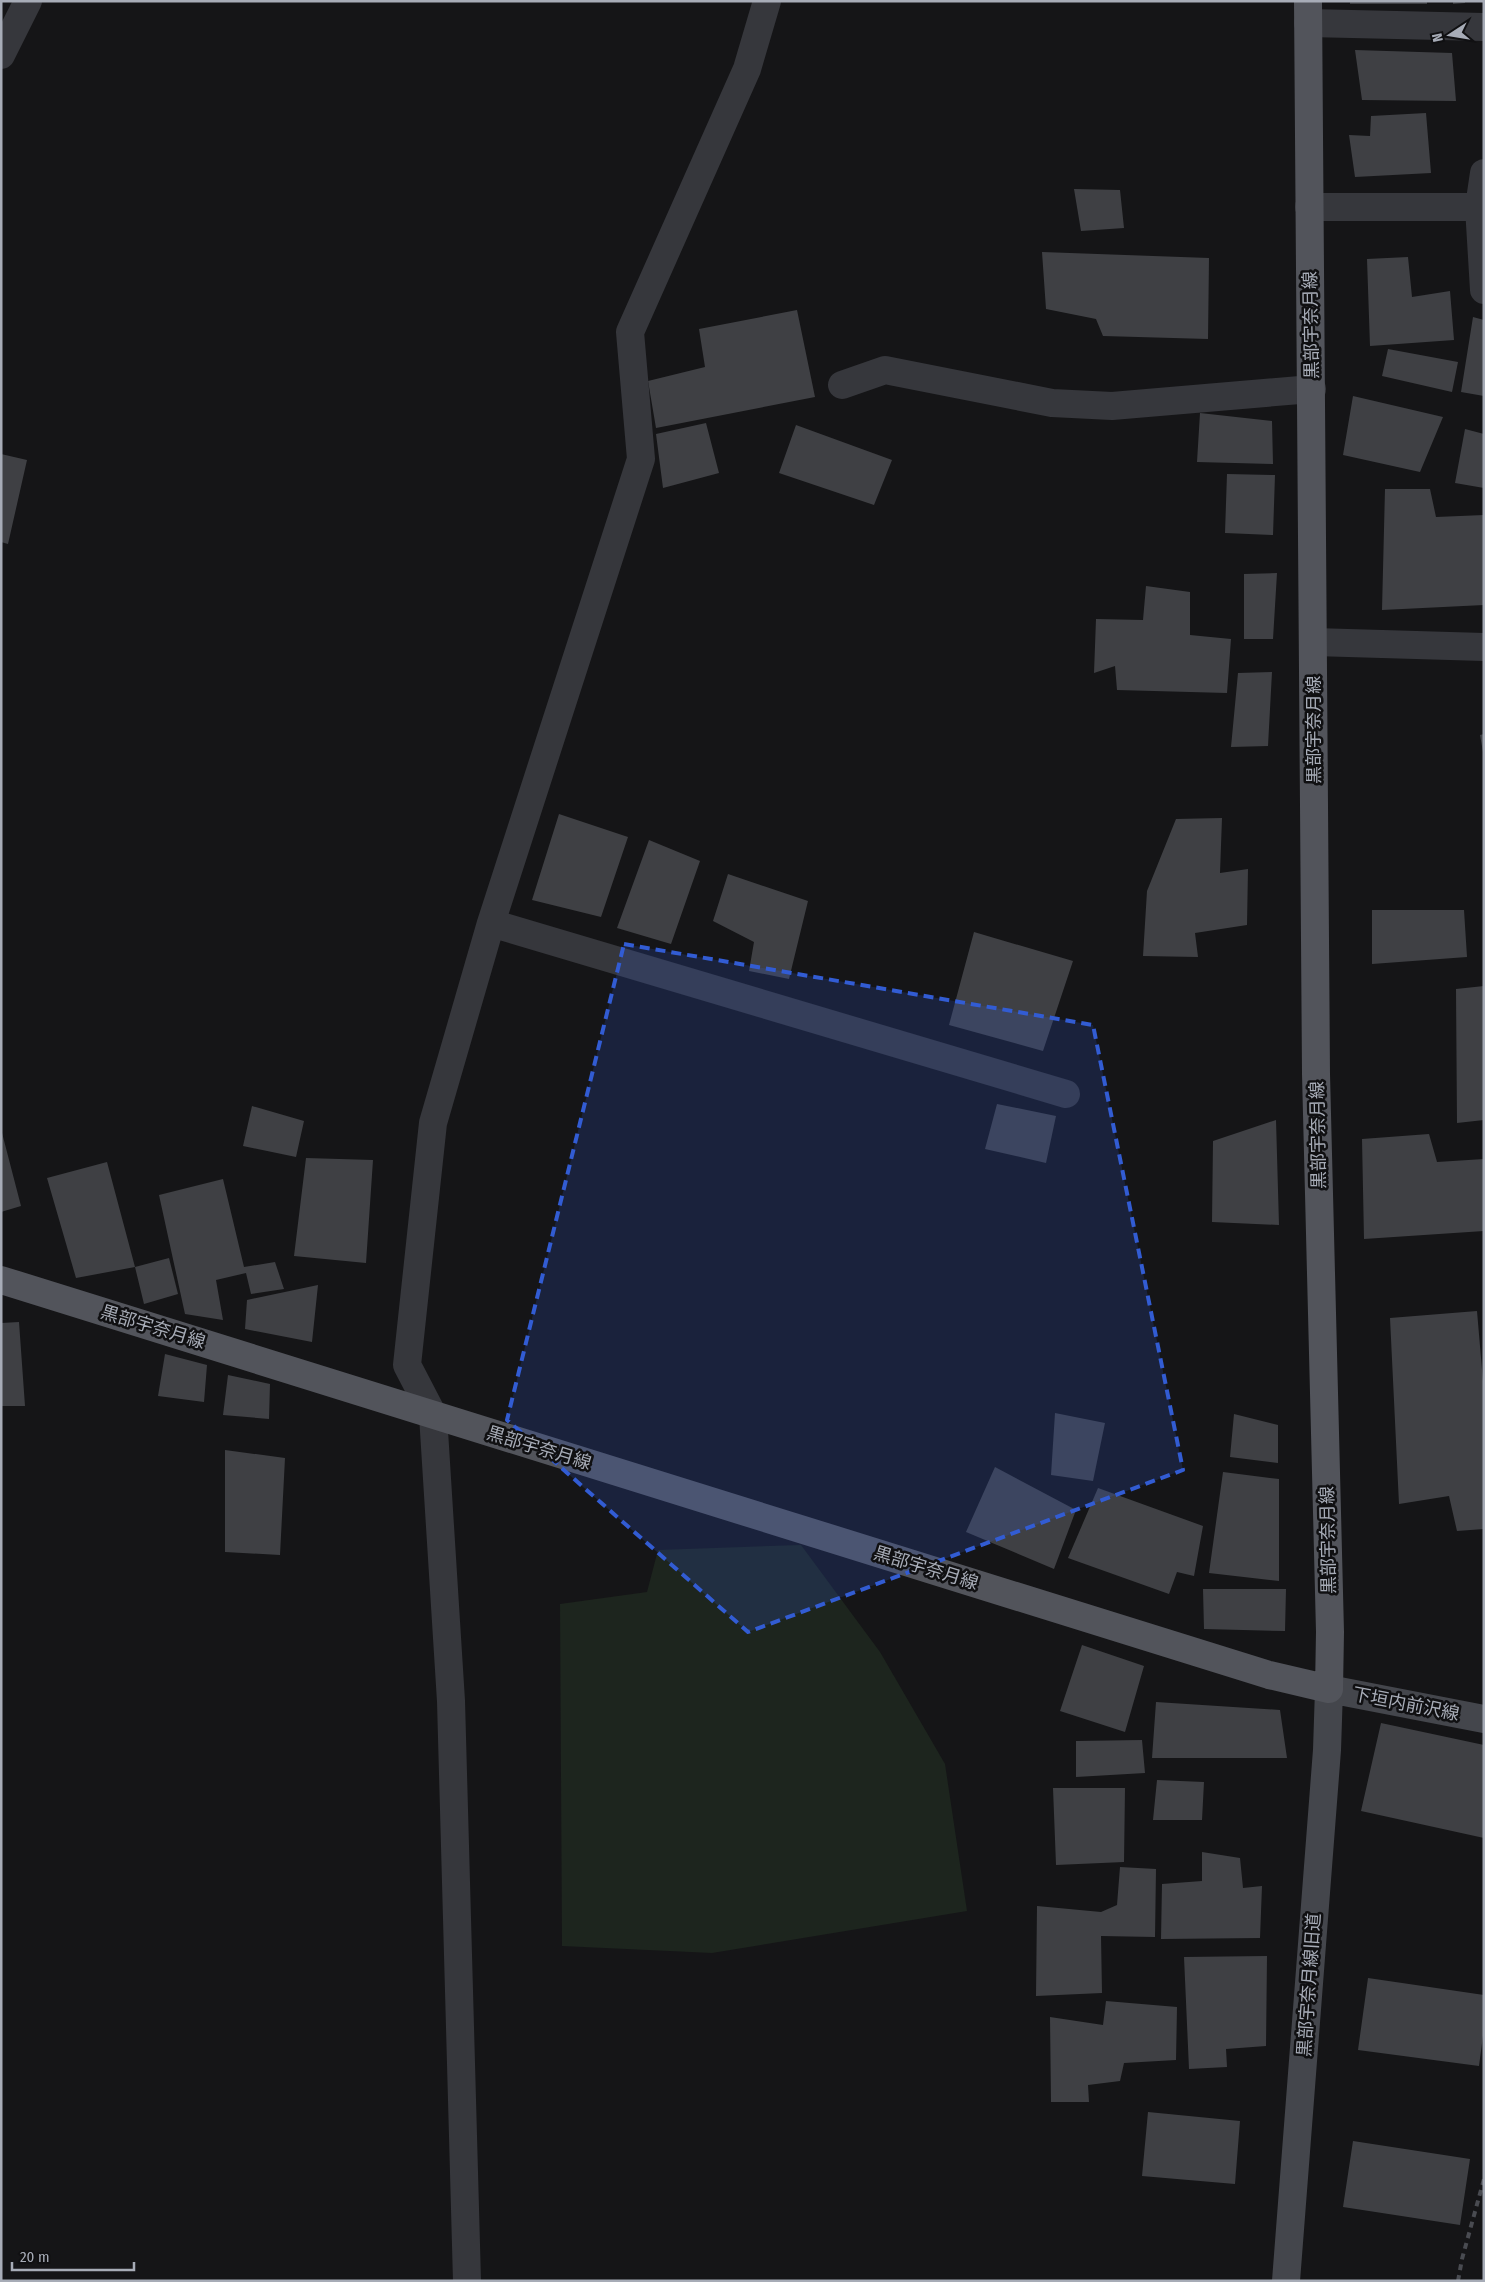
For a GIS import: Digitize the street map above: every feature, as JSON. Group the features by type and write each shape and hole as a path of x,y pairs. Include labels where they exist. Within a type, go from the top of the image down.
{"main road":[{"name":"黒部宇奈月線","path":"1,1280 1269,1675 1329,1689 1330,1632 1316,1074 1308,12"}],"street":[{"path":"1,56 28,1"},
{"path":"467,2281 451,1701 434,1415 407,1365 433,1123 491,923 641,459 630,332 747,69 767,1"},
{"path":"1308,12 1484,27"},
{"path":"1484,172 1479,207 1484,290"},
{"path":"1309,207 1479,207"},
{"path":"842,386 885,370 1052,403 1112,406 1312,390"},
{"path":"1314,642 1484,647"},
{"path":"491,923 1066,1094"},
{"name":"下垣内前沢線","path":"1329,1689 1484,1718"},
{"name":"黒部宇奈月線旧道","path":"1286,2281 1328,1750 1329,1689"}],"highlighted area":[{"path":"624,944 1093,1025 1183,1470 748,1632 507,1420"}],"shaded area":[{"path":"801,1545 880,1652 945,1764 967,1911 712,1953 562,1946 560,1604 647,1592 658,1550"}],"building":[{"path":"1350,1 1427,1 1427,4 1350,4"},
{"path":"1453,1 1465,1 1465,3 1453,4"},
{"path":"1355,50 1452,53 1456,101 1362,100"},
{"path":"1426,113 1431,173 1355,177 1349,135 1370,136 1371,116"},
{"path":"1074,189 1120,190 1124,228 1081,231"},
{"path":"1042,252 1209,258 1208,339 1103,336 1096,319 1046,309"},
{"path":"1408,257 1412,297 1450,291 1454,340 1370,346 1367,259"},
{"path":"797,310 815,397 656,428 648,381 705,367 699,329"},
{"path":"1473,317 1484,320 1484,396 1461,392"},
{"path":"1388,349 1458,362 1452,392 1382,376"},
{"path":"1353,396 1443,417 1420,472 1343,455"},
{"path":"1200,413 1272,421 1273,464 1197,462"},
{"path":"706,423 719,473 663,488 656,434"},
{"path":"796,425 892,460 874,505 779,473"},
{"path":"1465,429 1484,434 1484,488 1455,483"},
{"path":"1,454 27,460 8,544 1,542"},
{"path":"1227,474 1275,475 1273,535 1225,533"},
{"path":"1385,489 1430,489 1436,517 1484,515 1484,605 1382,610"},
{"path":"1277,573 1273,639 1244,639 1244,574"},
{"path":"1146,586 1190,592 1190,635 1231,639 1227,693 1117,690 1115,666 1094,673 1096,619 1143,620"},
{"path":"1272,672 1268,746 1231,747 1238,673"},
{"path":"1484,734 1484,752 1483,752 1480,735"},
{"path":"559,814 628,837 601,917 532,900"},
{"path":"1222,818 1220,873 1248,869 1247,925 1195,933 1198,957 1143,956 1147,891 1176,819"},
{"path":"649,840 700,861 671,944 617,928"},
{"path":"728,874 808,901 789,979 749,971 754,942 713,921"},
{"path":"1372,910 1464,910 1467,957 1372,964"},
{"path":"974,932 1073,961 1043,1051 949,1025"},
{"path":"1484,986 1484,1120 1457,1123 1456,989"},
{"path":"997,1104 1056,1116 1046,1163 985,1149"},
{"path":"252,1106 304,1121 296,1157 243,1146"},
{"path":"1276,1120 1279,1225 1212,1222 1213,1141"},
{"path":"1,1129 21,1206 1,1212"},
{"path":"1429,1134 1437,1162 1484,1159 1484,1231 1364,1239 1362,1139"},
{"path":"306,1158 373,1160 366,1263 294,1256"},
{"path":"107,1162 135,1267 76,1278 47,1178"},
{"path":"223,1179 244,1267 275,1262 284,1289 251,1294 246,1273 216,1280 223,1320 185,1314 159,1195"},
{"path":"169,1258 178,1294 144,1304 135,1267"},
{"path":"318,1285 312,1342 245,1329 247,1300"},
{"path":"1477,1311 1484,1393 1484,1529 1457,1531 1449,1496 1399,1504 1390,1318"},
{"path":"19,1322 25,1406 1,1406 1,1323"},
{"path":"165,1354 207,1365 204,1402 158,1396"},
{"path":"228,1375 270,1384 269,1419 223,1415"},
{"path":"1055,1413 1105,1423 1093,1481 1051,1475"},
{"path":"1234,1414 1278,1425 1278,1463 1230,1457"},
{"path":"225,1450 285,1458 280,1555 225,1552"},
{"path":"995,1467 1076,1510 1054,1569 966,1532"},
{"path":"1223,1472 1279,1479 1279,1581 1209,1573"},
{"path":"1098,1488 1203,1526 1194,1576 1177,1572 1169,1594 1068,1558"},
{"path":"1203,1589 1286,1589 1285,1631 1204,1629"},
{"path":"1082,1645 1144,1666 1125,1732 1060,1711"},
{"path":"1156,1702 1280,1710 1287,1758 1152,1758"},
{"path":"1381,1723 1484,1745 1484,1838 1361,1811"},
{"path":"1142,1740 1145,1773 1076,1777 1076,1741"},
{"path":"1157,1780 1204,1782 1202,1820 1153,1820"},
{"path":"1053,1788 1125,1788 1124,1862 1056,1865"},
{"path":"1202,1852 1240,1858 1243,1888 1262,1886 1260,1938 1161,1939 1162,1884 1202,1881"},
{"path":"1120,1867 1156,1869 1155,1937 1101,1936 1102,1993 1036,1996 1037,1906 1101,1912 1117,1905"},
{"path":"1267,1956 1266,2046 1226,2049 1227,2067 1189,2069 1184,1957"},
{"path":"1368,1978 1484,1995 1484,2028 1479,2066 1358,2050"},
{"path":"1106,2001 1177,2007 1176,2060 1124,2063 1120,2081 1088,2085 1089,2102 1051,2102 1050,2017 1103,2025"},
{"path":"1148,2112 1240,2121 1235,2184 1142,2176"},
{"path":"1353,2141 1470,2159 1460,2225 1343,2207"}],"railway":[{"path":"1458,2281 1462,2259 1484,2179"}]}
